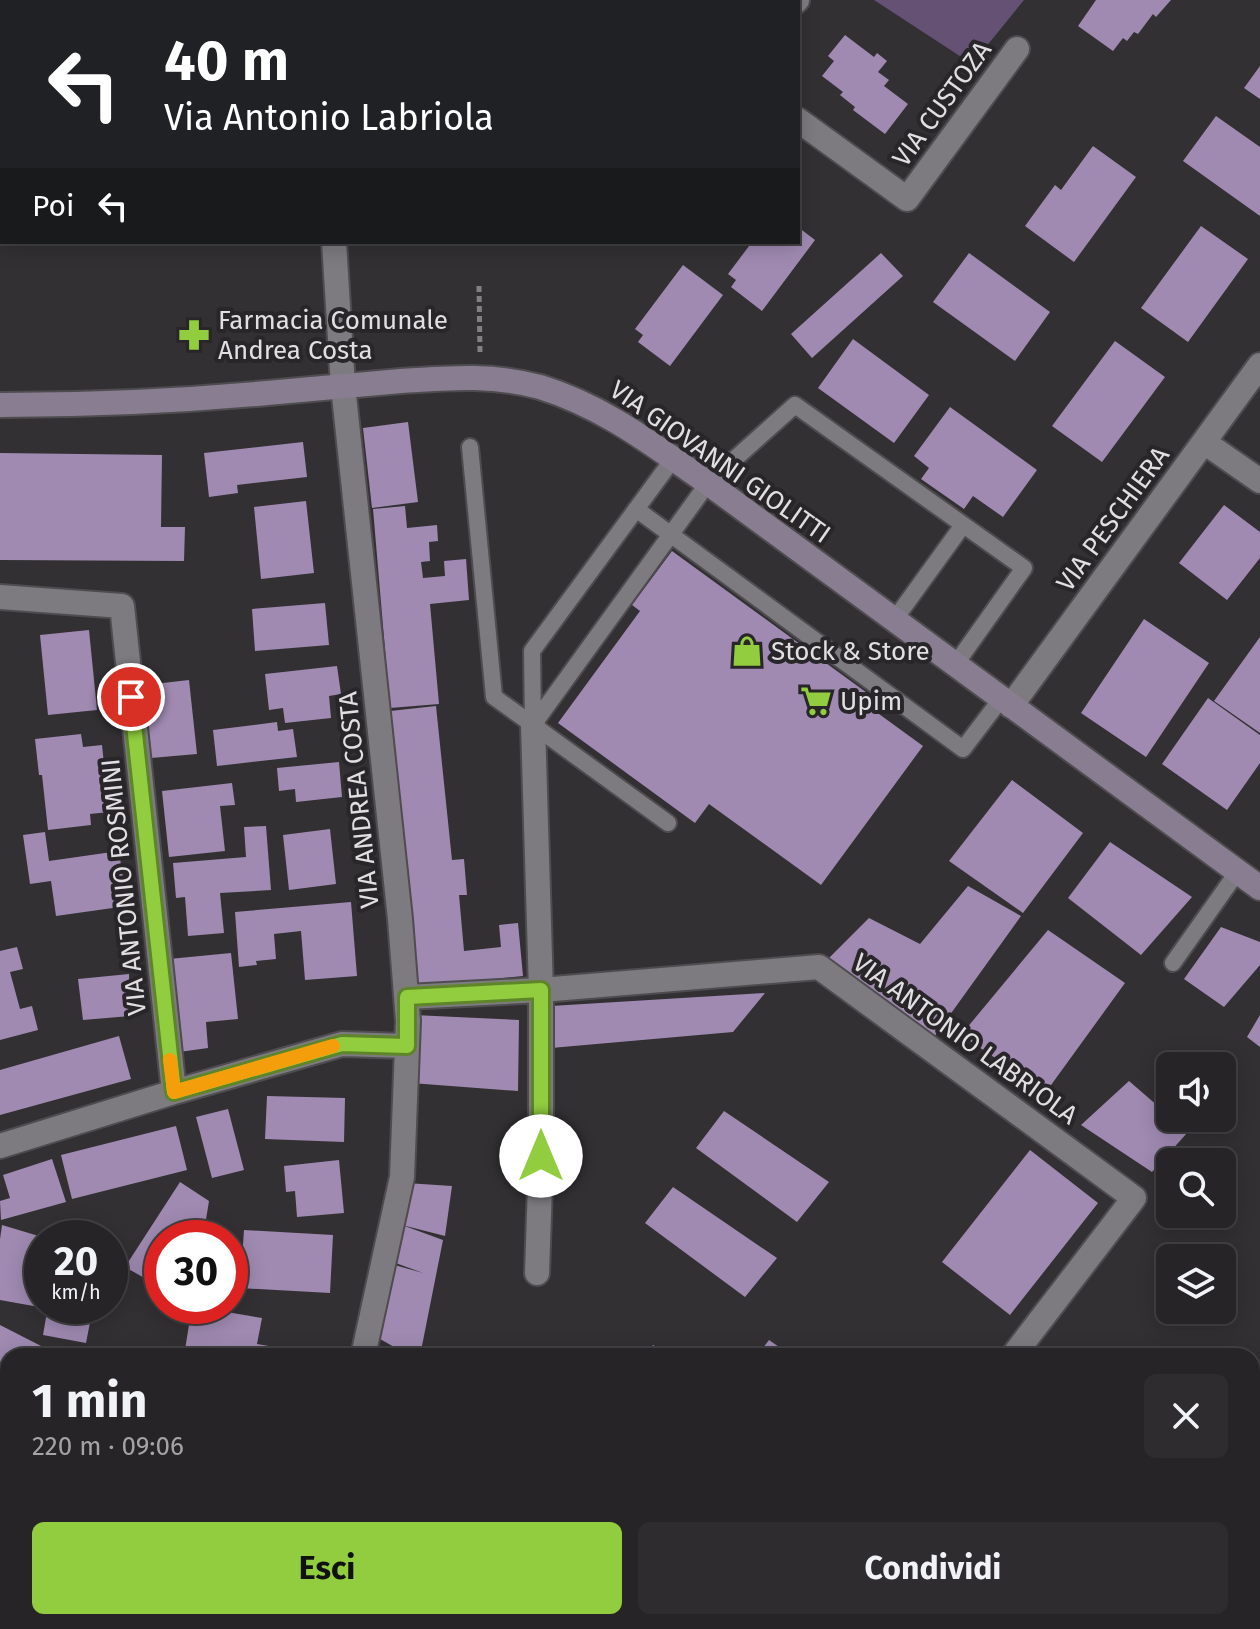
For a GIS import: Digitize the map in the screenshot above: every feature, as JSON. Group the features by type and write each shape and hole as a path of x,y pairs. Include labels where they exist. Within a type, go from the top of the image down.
{"street":[{"name":"VIA CUSTOZA","path":"800,121 907,199 1017,49"},
{"name":"VIA ANDREA COSTA","path":"334,244 343,386 407,997 402,1177 368,1348"},
{"name":"VIA PESCHIERA","path":"1006,702 1260,365"},
{"name":"VIA GIOVANNI GIOLITTI","path":"0,405 226,396 481,377 538,387 586,404 629,427 708,483 1260,888"},
{"path":"1204,442 1260,481"},
{"name":"VIA ANTONIO ROSMINI","path":"0,597 122,606 174,1092"},
{"path":"533,725 541,990 537,1273"},
{"name":"VIA ANTONIO LABRIOLA","path":"407,997 541,990 819,967 1134,1198 1019,1348"},
{"path":"0,1146 342,1044 407,1046"}],"lane":[{"path":"533,725 708,483 795,405 1024,568 955,665"},
{"path":"470,447 494,697 668,823"},
{"path":"533,725 532,651 673,459"},
{"path":"636,509 963,749 1006,702"},
{"path":"895,619 963,525"},
{"path":"1173,963 1238,871"}],"path":[{"path":"479,286 481,377"}],"shaded area":[{"path":"874,0 1024,0 972,64"}],"building":[{"path":"1096,0 1171,0 1156,17 1153,14 1138,34 1134,32 1127,41 1123,38 1113,51 1078,26"},
{"path":"845,35 874,57 877,53 887,61 878,72 889,80 884,86 908,104 885,134 853,110 855,107 840,95 843,92 822,76 834,61 828,56"},
{"path":"1260,66 1260,99 1244,88"},
{"path":"1216,116 1260,147 1260,216 1183,161"},
{"path":"1093,146 1136,177 1074,262 1025,226 1055,185 1061,190"},
{"path":"1201,226 1248,259 1188,342 1141,308"},
{"path":"800,229 815,240 762,311 731,287 736,280 728,274 750,244 800,244"},
{"path":"881,253 903,276 812,358 791,334"},
{"path":"969,253 1050,312 1015,361 933,302"},
{"path":"683,265 723,295 670,366 638,342 643,335 635,329"},
{"path":"853,339 929,395 894,443 818,388"},
{"path":"1115,341 1165,377 1102,462 1052,426"},
{"path":"950,407 1037,470 1003,517 973,496 964,509 921,479 929,468 914,456"},
{"path":"408,422 418,502 372,508 363,428"},
{"path":"303,442 307,477 237,485 238,493 209,497 204,453"},
{"path":"0,453 162,455 161,527 185,527 184,561 0,560"},
{"path":"306,501 314,573 261,579 254,507"},
{"path":"1224,505 1260,532 1260,558 1227,600 1179,563"},
{"path":"405,506 407,528 437,525 438,541 429,542 430,561 421,562 423,578 445,576 444,561 466,559 469,600 430,604 439,704 390,708 373,509"},
{"path":"672,551 874,698 868,706 923,746 821,885 709,804 695,823 558,723 640,611 632,605"},
{"path":"325,603 329,645 255,651 252,609"},
{"path":"1144,619 1209,663 1146,757 1081,713"},
{"path":"89,630 97,710 48,715 40,635"},
{"path":"1260,637 1260,733 1214,701"},
{"path":"337,666 341,694 329,696 331,718 285,723 283,708 269,710 265,674"},
{"path":"189,680 197,754 151,758 145,705 156,704 154,684"},
{"path":"1208,698 1260,735 1260,763 1227,810 1162,764"},
{"path":"436,706 452,860 464,859 467,895 459,895 464,951 501,947 499,925 518,923 523,976 417,987 390,711"},
{"path":"277,722 278,731 293,729 297,757 217,766 213,730"},
{"path":"81,734 83,747 102,745 109,812 90,814 91,825 48,830 35,739"},
{"path":"339,762 342,797 296,802 295,789 279,791 277,768"},
{"path":"1012,780 1083,833 1023,913 949,861"},
{"path":"232,783 235,805 220,806 225,851 169,857 162,791"},
{"path":"266,826 271,890 220,893 224,933 188,936 185,897 176,898 173,863 246,857 244,827"},
{"path":"330,829 336,884 289,890 283,835"},
{"path":"45,832 49,861 119,851 127,906 56,916 51,881 30,884 23,835"},
{"path":"1110,842 1192,897 1141,955 1068,898"},
{"path":"968,886 1021,916 934,1037 829,958 869,918 920,944"},
{"path":"351,902 357,976 305,980 301,931 274,934 276,959 239,967 235,912"},
{"path":"1221,927 1260,942 1260,965 1224,1007 1184,979"},
{"path":"1048,930 1125,983 1046,1092 961,1035"},
{"path":"17,947 23,969 10,972 20,1009 32,1006 38,1030 0,1040 0,951"},
{"path":"231,953 238,1019 206,1022 208,1048 179,1052 169,959"},
{"path":"129,974 130,1016 83,1020 78,979"},
{"path":"765,993 733,1032 551,1048 551,1006"},
{"path":"414,1015 519,1020 518,1091 411,1083"},
{"path":"1260,1015 1260,1047 1247,1037"},
{"path":"119,1036 131,1079 0,1115 0,1070"},
{"path":"1129,1081 1156,1104 1156,1132 1188,1132 1174,1148 1156,1148 1156,1168 1152,1172 1081,1125"},
{"path":"267,1096 345,1098 344,1142 265,1139"},
{"path":"228,1109 244,1170 212,1178 196,1117"},
{"path":"724,1111 829,1182 797,1222 696,1148"},
{"path":"176,1126 187,1170 72,1199 61,1155"},
{"path":"1030,1150 1098,1203 1010,1315 942,1262"},
{"path":"52,1159 66,1202 1,1220 0,1201 10,1198 3,1175"},
{"path":"339,1160 344,1213 297,1217 295,1191 286,1192 284,1166"},
{"path":"180,1182 209,1201 206,1220 155,1220"},
{"path":"406,1183 452,1186 445,1236 402,1225 443,1240 422,1348 396,1348 380,1339 391,1264 423,1273 393,1262"},
{"path":"673,1187 777,1258 745,1297 645,1223"},
{"path":"2,1225 24,1232 24,1304 0,1300"},
{"path":"248,1230 333,1235 330,1293 248,1288"},
{"path":"144,1238 144,1278 128,1269 128,1262"},
{"path":"248,1316 262,1318 257,1344 281,1348 185,1348 189,1324 248,1324"},
{"path":"45,1324 90,1324 86,1343 43,1335"},
{"path":"0,1325 45,1348 0,1348"},
{"path":"769,1340 780,1348 763,1348"}],"slow traffic":[{"path":"170,1060 174,1092 333,1046"}],"place":[{"name":"Farmacia Comunale Andrea Costa","path":"194,335"},
{"name":"Stock & Store","path":"747,651"},
{"name":"Upim","path":"816,701"}],"route":[{"path":"131,697 174,1092 342,1044 407,1046 407,997 541,990 541,1156"}]}
